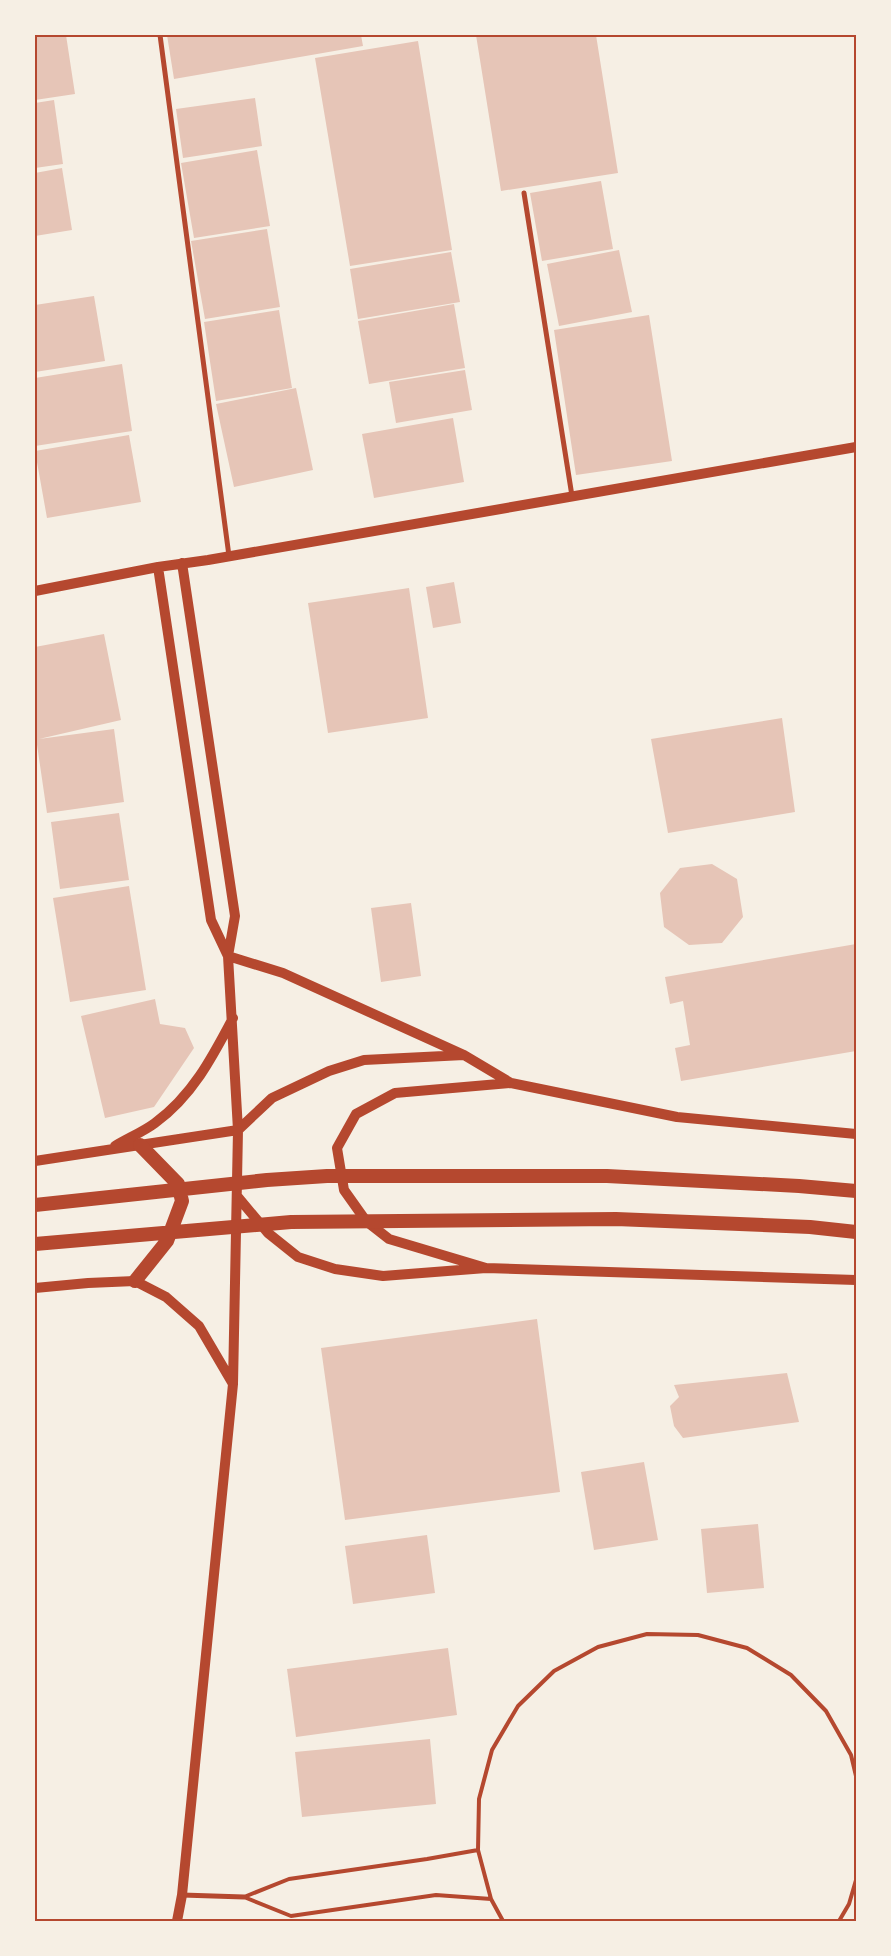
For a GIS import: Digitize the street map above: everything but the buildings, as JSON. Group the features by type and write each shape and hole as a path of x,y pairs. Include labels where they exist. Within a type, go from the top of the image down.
{"highway":[{"path":"135,1281 167,1241 182,1201 178,1184 140,1145"},
{"path":"35,1205 267,1180 327,1176 607,1176 799,1186 856,1191"},
{"path":"35,1244 291,1222 616,1219 810,1226 856,1232"}],"main road":[{"path":"35,591 158,567 856,447"},
{"path":"177,1921 182,1895 233,1384 238,1130 228,956 236,916 182,564"},
{"path":"158,567 211,920 228,956 283,973 464,1055 511,1083"},
{"path":"109,1150 155,1123 185,1097 208,1064 233,1017"},
{"path":"35,1161 238,1130 272,1098 329,1071 364,1060 464,1055"},
{"path":"486,1268 389,1239 366,1221 344,1190 337,1148 356,1114 395,1093 511,1083 677,1117 856,1134"},
{"path":"237,1196 268,1233 298,1257 334,1269 383,1276 486,1268 856,1280"},
{"path":"35,1288 135,1281 166,1297 200,1326 233,1384"}],"street":[{"path":"160,35 229,556"},
{"path":"524,193 572,497"},
{"path":"182,1895 244,1897"}],"lane":[{"path":"503,1921 491,1899 478,1850 479,1799 492,1750 518,1706 554,1671 598,1646 647,1634 681,1634 698,1635 747,1648 791,1674 826,1711 851,1755 856,1776"},
{"path":"851,1755 856,1758"},
{"path":"244,1897 289,1879 478,1850"},
{"path":"839,1921 849,1904 856,1880"},
{"path":"244,1897 291,1916 436,1895 491,1899"}]}
